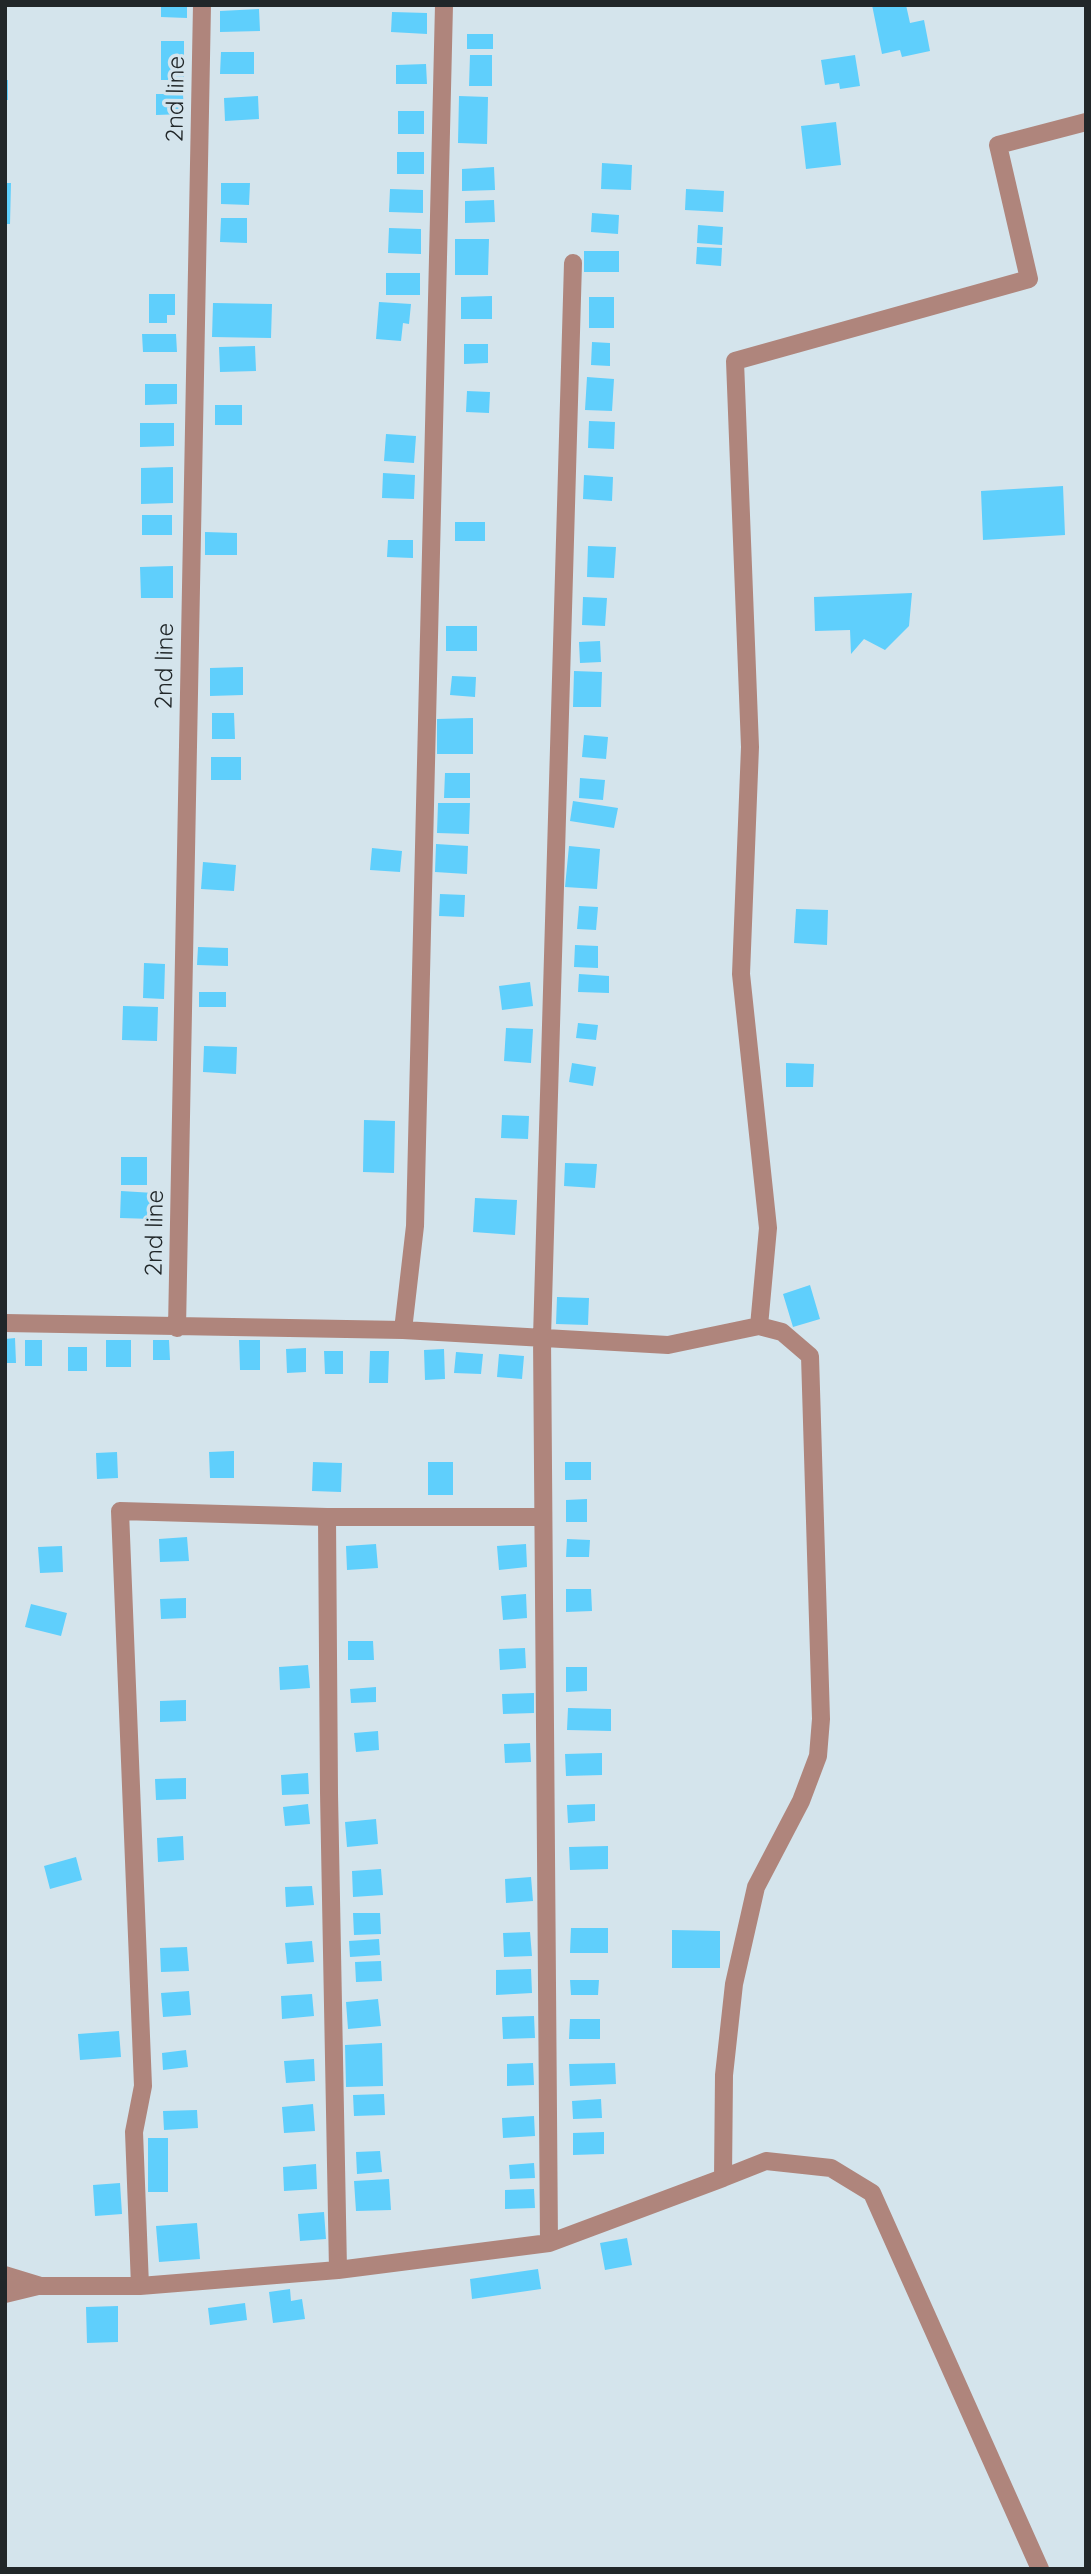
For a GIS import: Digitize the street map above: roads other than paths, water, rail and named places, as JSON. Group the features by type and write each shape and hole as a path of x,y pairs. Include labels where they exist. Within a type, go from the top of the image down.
{"street":[{"name":"2nd line","path":"177,1328 202,5"},
{"path":"403,1329 415,1226 444,5"},
{"path":"759,1326 768,1228 741,974 750,747 735,361 1029,279 998,145 1086,122"},
{"path":"549,2243 541,1517 542,1337 573,262"},
{"path":"5,1324 403,1329 668,1345 759,1326 782,1332 810,1356 821,1719 818,1756 802,1801 756,1887 734,1984 724,2075 723,2178"},
{"path":"140,2286 134,2132 143,2086 120,1511 327,1517 541,1517"},
{"path":"327,1517 338,2270"},
{"path":"5,2294 41,2286 140,2286 338,2270 549,2243 766,2161 831,2168 872,2193 1040,2569"},
{"path":"5,2275 41,2286"}]}
